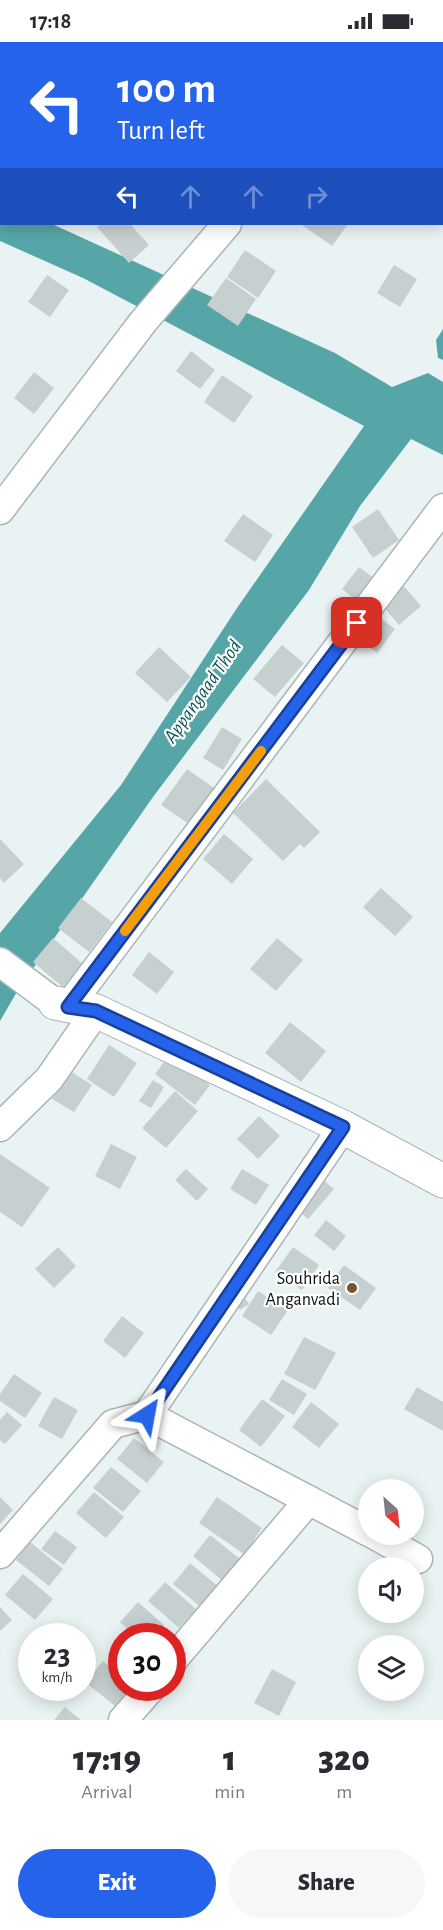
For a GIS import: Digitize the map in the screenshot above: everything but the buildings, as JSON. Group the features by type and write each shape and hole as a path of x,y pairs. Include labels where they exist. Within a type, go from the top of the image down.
{"street":[{"path":"0,510 143,322 226,225"},
{"path":"0,1127 49,1079 73,1007 443,508"},
{"path":"0,962 73,1007 343,1127 443,1181"},
{"path":"0,1554 113,1424 147,1415 343,1127"},
{"path":"147,1415 358,1526"},
{"path":"186,1645 309,1500"},
{"path":"393,1545 414,1557"},
{"path":"123,1720 139,1701"}],"water":[{"name":"Appangaad Thod","path":"0,225 54,225 335,353 392,387 428,373 443,382 443,455 411,439 360,506 309,590 153,797 18,990 0,1021 0,933 121,785 237,608 364,426 83,278 0,241"},
{"path":"443,329 443,360 438,358 436,340"}],"slow traffic":[{"path":"125,931 261,751"}],"place":[{"name":"Souhrida Anganvadi","path":"352,1288"}],"route":[{"path":"147,1415 343,1127 96,1011 68,1007 357,623"}]}
